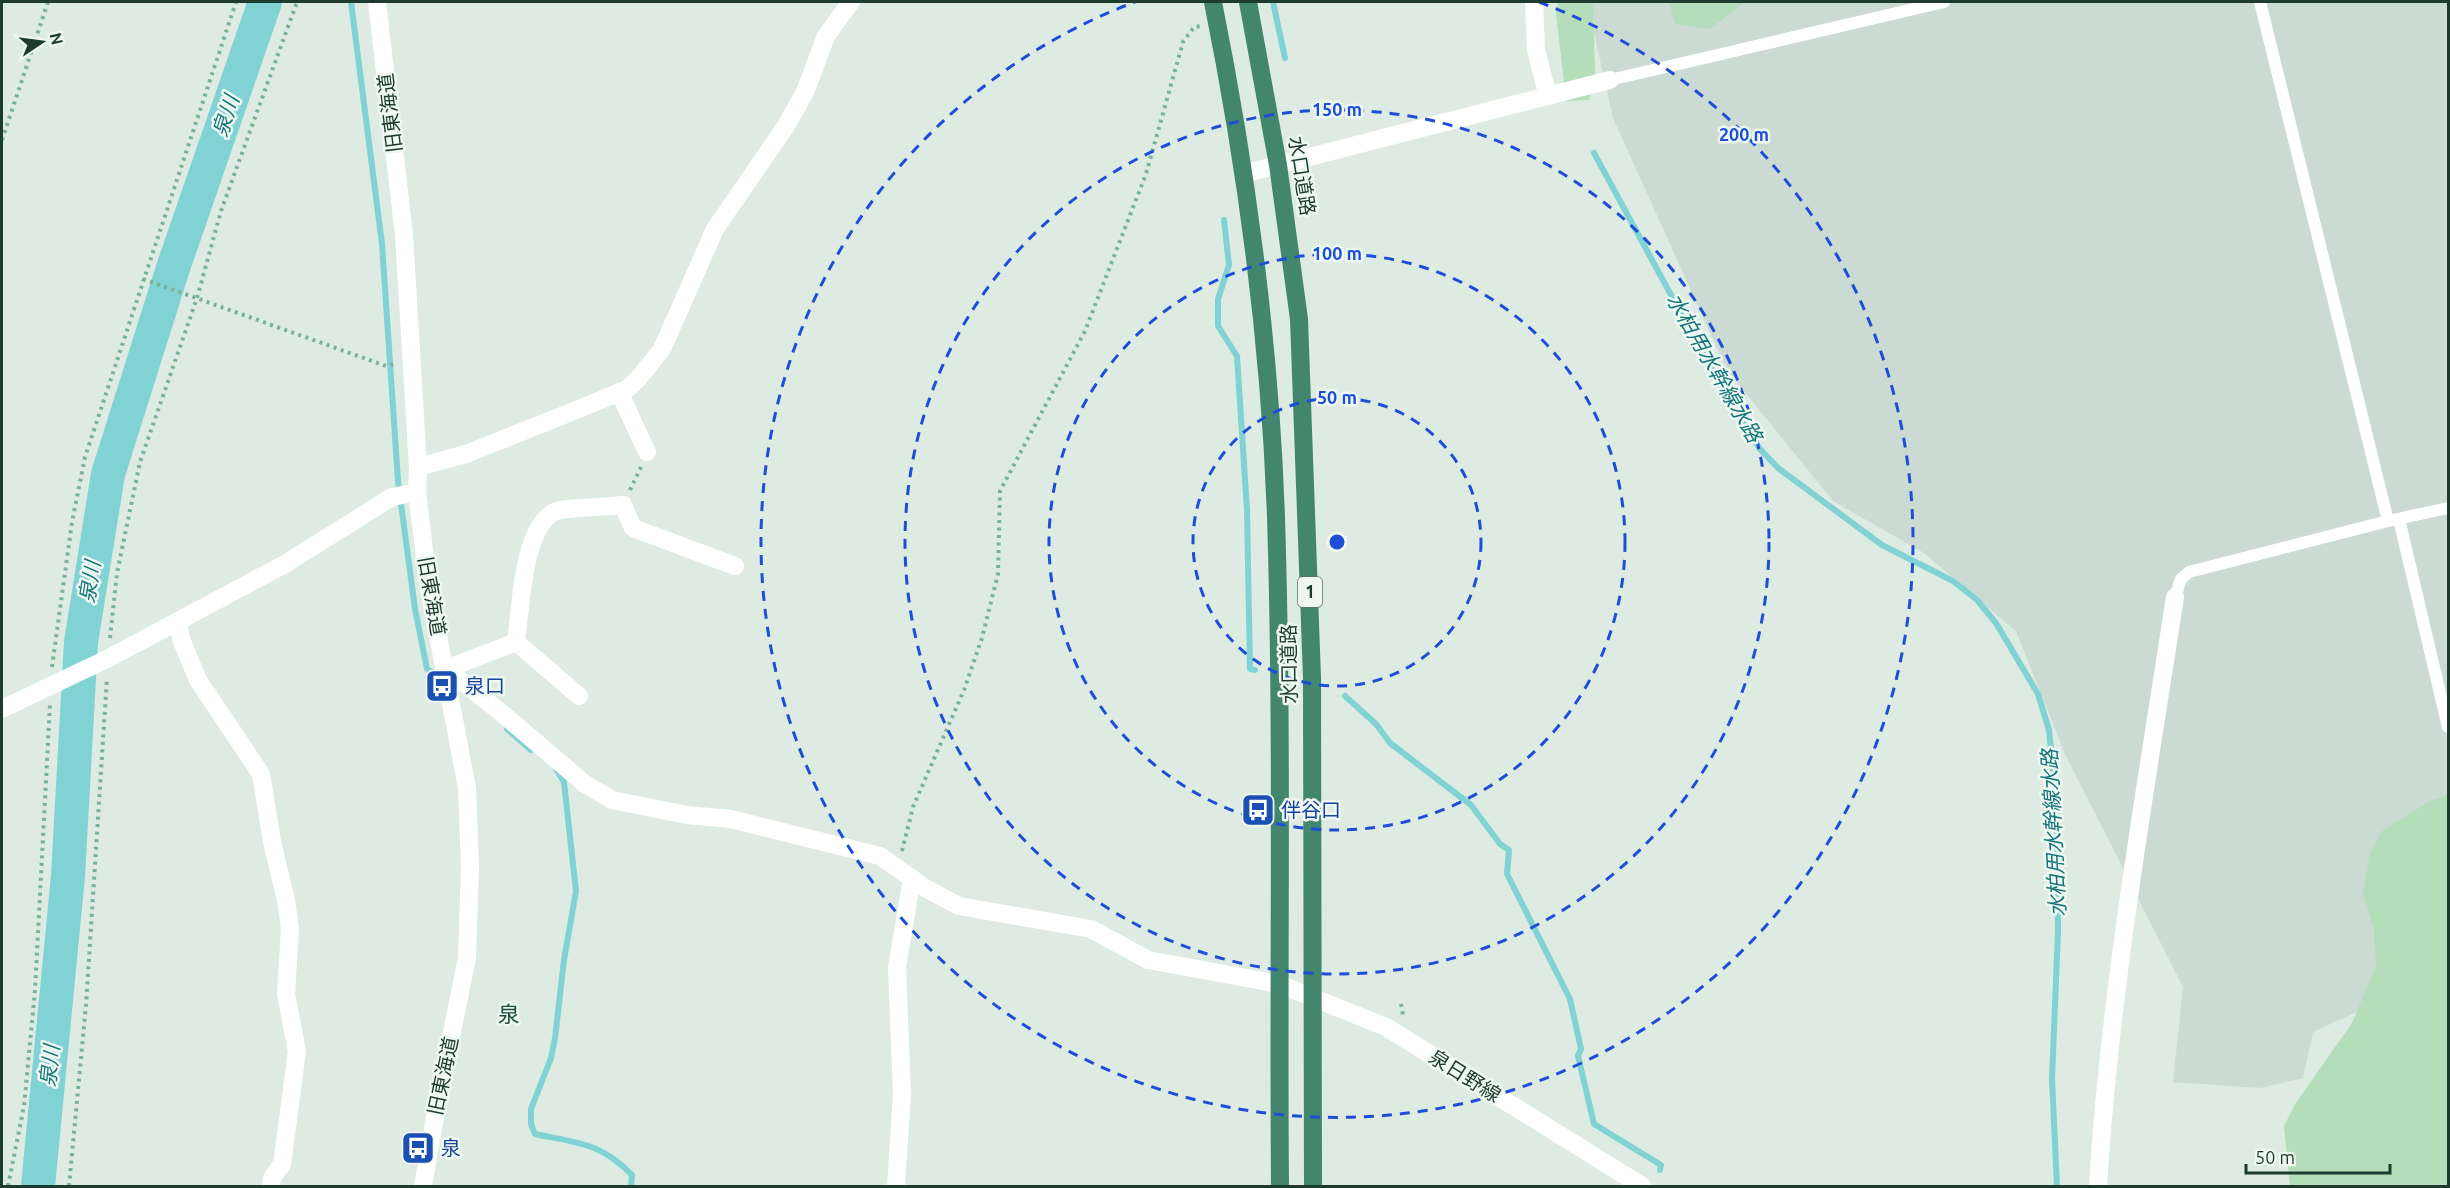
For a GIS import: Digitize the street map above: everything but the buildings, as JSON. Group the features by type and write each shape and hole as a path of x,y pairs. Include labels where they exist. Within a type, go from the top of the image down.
{"highway":[{"name":"水口道路","path":"1213,2 1243,174 1260,306 1276,515 1280,699 1280,1186"},
{"name":"水口道路","path":"1248,2 1278,165 1299,320 1312,678 1313,1186"}],"street":[{"name":"旧東海道","path":"377,2 404,235 418,467 406,495 446,669 467,788 470,866 467,958 436,1106 423,1186"},
{"path":"418,467 466,454 627,389 638,379 662,349 715,229 786,126 805,92 826,36 851,2"},
{"path":"1533,2 1536,50 1548,96"},
{"path":"1243,174 1610,80"},
{"path":"619,392 647,452"},
{"path":"2,709 177,622 406,495"},
{"path":"516,642 528,558 538,526 555,511 623,506 633,528 735,566"},
{"path":"2098,1186 2103,1110 2130,902 2175,597"},
{"path":"177,622 198,680 261,774 272,842 286,900 290,929 286,994 297,1051 282,1164 272,1178 271,1186"},
{"path":"446,669 516,642"},
{"path":"516,642 579,696"},
{"name":"泉日野線","path":"446,669 585,784 612,800 687,815 742,822 880,856 925,888 959,906 1091,929 1148,960 1279,984 1386,1028 1642,1186"},
{"path":"896,1186 902,1095 897,967 908,875"}],"lane":[{"path":"1610,80 1944,2"},
{"path":"2260,2 2448,727"},
{"path":"2175,597 2181,579 2189,572 2448,508"}],"path":[{"path":"2,140 48,2"},
{"path":"8,1186 24,1106 35,990 55,684 68,545 85,458 236,2"},
{"path":"69,1186 86,1005 106,659 117,573 140,462 221,211 297,2"},
{"path":"908,875 901,852 913,807 964,690 982,638 998,574 1000,491 1085,331 1146,174 1183,42 1194,27 1217,24"},
{"path":"143,279 386,366 410,361"},
{"path":"623,506 647,452"},
{"path":"1401,1005 1403,1015"}],"shaded area":[{"path":"1587,2 2448,2 2448,970 2313,1032 2303,1078 2260,1088 2173,1082 2183,987 2065,754 2016,631 1924,553 1833,501 1727,370 1613,118"}],"green space":[{"path":"1558,2 1593,2 1595,72 1589,100 1566,101 1556,13"},
{"path":"1669,2 1745,2 1710,29 1675,24"},
{"path":"2448,795 2448,1186 2290,1186 2284,1126 2295,1104 2352,1023 2376,966 2374,930 2363,893 2370,853 2382,831 2430,801"}],"waterway":[{"name":"泉川","path":"38,1186 68,876 81,642 108,474 173,268 265,2"},
{"path":"351,2 382,244 398,481 415,609 427,669 442,679"},
{"path":"1273,2 1285,58"},
{"name":"水柏用水幹線水路","path":"1594,153 1728,400 1760,449 1778,468 1882,545 1953,581 1977,600 1996,623 2038,694 2049,730 2057,810 2058,931 2052,1079 2057,1186"},
{"path":"1224,220 1229,265 1218,299 1218,326 1237,356 1247,510 1250,669 1255,670"},
{"path":"1345,696 1376,724 1390,743 1471,805 1500,844 1509,850 1507,874 1570,999 1581,1049 1578,1056 1594,1124 1661,1165 1660,1170"},
{"path":"507,729 531,750"},
{"path":"556,769 564,782 576,891 564,960 555,1038 551,1058 531,1109 531,1124 535,1134 576,1142 609,1156 632,1175 631,1186"}],"place":[{"name":"泉口","path":"442,686"},
{"name":"伴谷口","path":"1258,810"},
{"name":"泉","path":"418,1148"}],"district":[{"name":"泉","path":"509,1014"}]}
